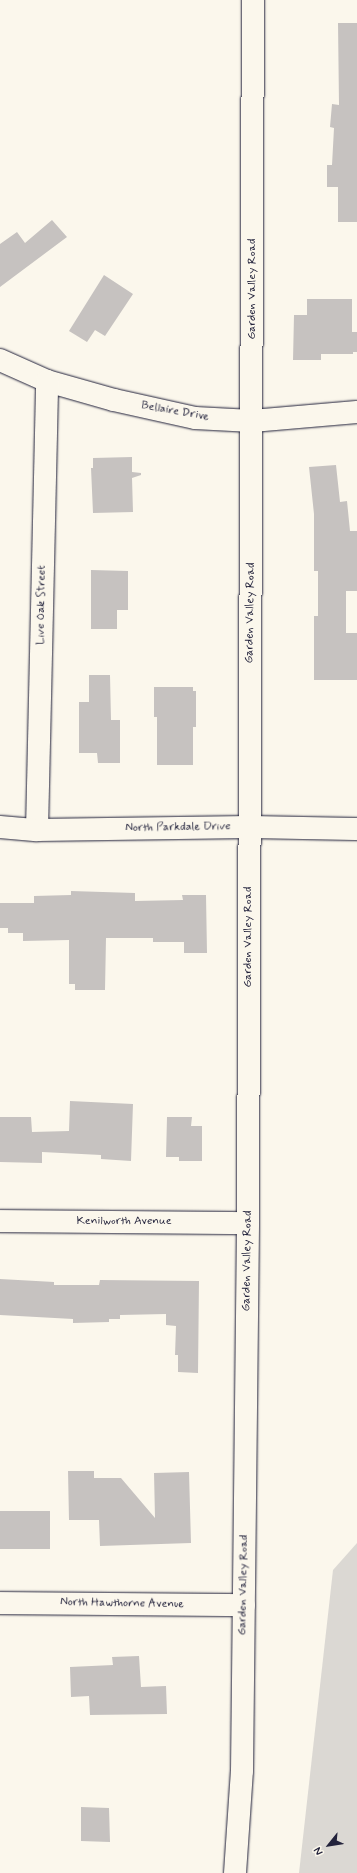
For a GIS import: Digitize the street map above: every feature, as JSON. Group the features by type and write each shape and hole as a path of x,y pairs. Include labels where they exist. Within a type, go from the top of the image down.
{"street":[{"name":"Garden Valley Road","path":"235,1873 242,1771 248,1223 253,0"},
{"name":"Bellaire Drive","path":"0,360 47,381 114,400 195,418 252,421 357,412"},
{"name":"Live Oak Street","path":"37,830 47,381"},
{"name":"North Parkdale Drive","path":"0,827 37,830 249,827 357,829"},
{"name":"Kenilworth Avenue","path":"0,1221 248,1223"},
{"name":"North Hawthorne Avenue","path":"0,1603 244,1605"}],"shaded area":[{"path":"357,1543 357,1873 299,1873 333,1570"}],"building":[{"path":"338,23 357,23 357,222 338,222 338,187 327,187 327,165 332,165 334,128 330,127 332,104 339,105"},
{"path":"52,220 67,237 0,287 0,244 17,232 25,243"},
{"path":"104,275 133,294 105,336 95,330 87,342 69,331"},
{"path":"307,299 352,299 352,332 357,332 357,352 353,352 353,354 321,354 321,360 293,360 294,315 307,315"},
{"path":"132,457 132,472 141,473 141,475 132,478 133,512 93,513 91,468 93,468 93,458"},
{"path":"336,465 340,502 347,501 350,531 357,531 357,591 346,591 346,633 357,633 357,680 314,680 314,616 318,616 318,571 314,571 314,514 309,467"},
{"path":"91,570 128,571 128,610 117,610 117,629 91,629"},
{"path":"89,675 110,675 111,720 120,720 120,763 98,763 97,753 79,753 79,702 89,702"},
{"path":"154,687 193,687 193,691 196,691 196,727 193,727 193,765 157,765 157,717 154,717"},
{"path":"71,891 135,893 135,901 183,900 182,895 206,895 207,953 184,953 184,942 153,942 153,938 106,938 105,990 75,990 75,984 69,984 69,940 23,941 23,933 8,933 8,928 0,928 0,903 34,903 34,896 71,895"},
{"path":"70,1101 133,1104 131,1161 101,1159 101,1155 42,1152 42,1163 0,1162 0,1117 31,1117 32,1132 69,1131"},
{"path":"167,1117 192,1117 191,1126 202,1126 202,1161 179,1161 179,1157 166,1157"},
{"path":"0,1279 54,1282 54,1285 99,1285 100,1280 199,1281 198,1373 178,1372 178,1355 175,1355 176,1326 166,1325 166,1314 120,1315 120,1319 109,1319 109,1322 73,1323 73,1319 0,1315"},
{"path":"68,1471 94,1471 94,1478 121,1478 155,1518 154,1473 189,1472 191,1543 100,1546 99,1520 69,1520"},
{"path":"0,1511 50,1511 50,1549 0,1549"},
{"path":"139,1656 141,1687 166,1686 167,1714 90,1715 89,1696 71,1697 70,1667 113,1665 112,1657"},
{"path":"81,1807 109,1808 110,1842 81,1841"}]}
